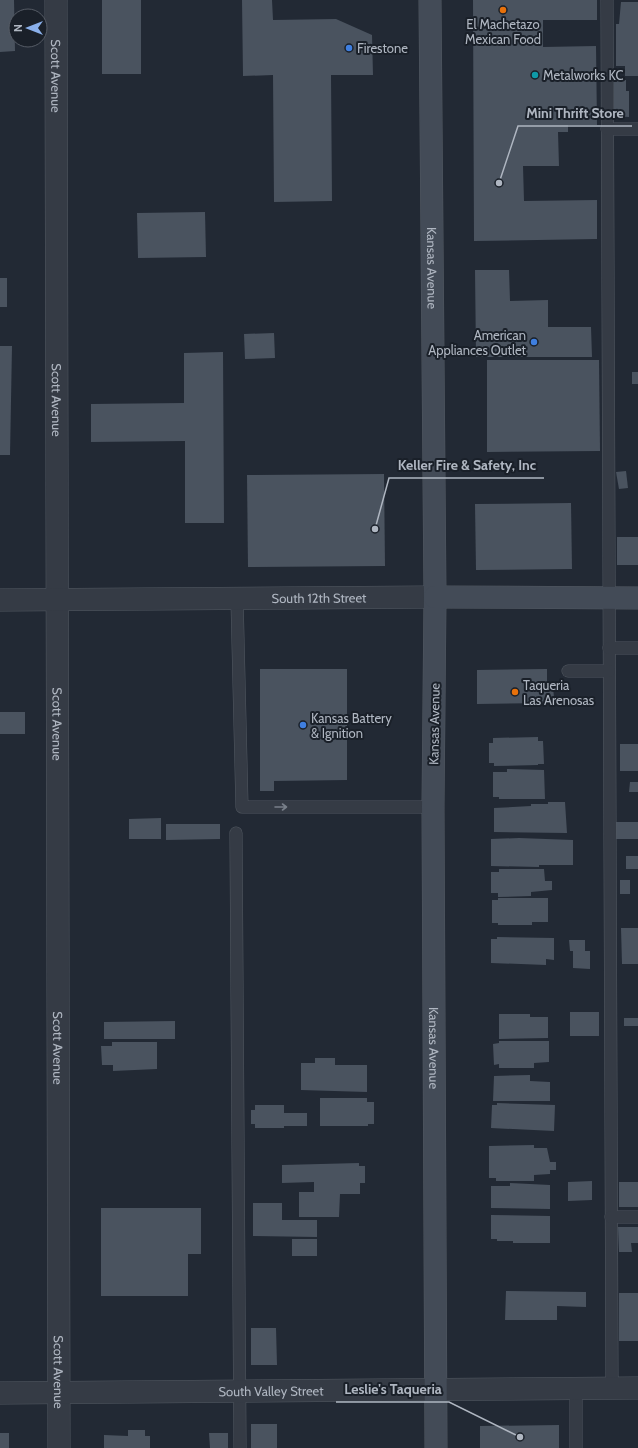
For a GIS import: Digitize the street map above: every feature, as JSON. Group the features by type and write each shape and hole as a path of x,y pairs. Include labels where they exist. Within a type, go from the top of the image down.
{"main road":[{"name":"Kansas Avenue","path":"430,0 435,597 433,806 436,1448"},
{"name":"South 12th Street","path":"435,597 638,598"}],"street":[{"name":"Scott Avenue","path":"56,0 59,1448"},
{"name":"South 12th Street","path":"0,600 57,601 435,597"},
{"name":"South Valley Street","path":"0,1393 436,1391 638,1388"}],"lane":[{"path":"607,0 612,1388"},
{"path":"607,130 638,129"},
{"path":"237,599 242,806 433,806"},
{"path":"609,648 638,648"},
{"path":"568,671 609,671"},
{"path":"236,833 240,1448"},
{"path":"611,1218 638,1217"},
{"path":"576,1388 576,1448"}],"building":[{"path":"0,0 14,0 14,8 8,8 8,48 15,48 15,51 0,52"},
{"path":"102,0 141,0 141,74 102,74"},
{"path":"242,0 272,0 273,20 336,19 372,35 373,75 331,75 332,201 274,202 273,75 243,76"},
{"path":"473,0 597,0 597,20 543,20 543,47 596,46 597,125 568,125 568,132 558,132 559,166 523,166 524,201 597,200 597,239 474,241"},
{"path":"621,2 638,2 638,76 625,76 625,66 616,66 616,24 619,24"},
{"path":"614,80 626,80 626,91 629,91 629,117 614,116"},
{"path":"205,212 206,257 138,258 137,213"},
{"path":"475,270 509,270 510,301 548,300 548,327 591,327 592,357 476,357"},
{"path":"0,278 7,278 7,307 0,307"},
{"path":"274,333 275,358 245,359 244,334"},
{"path":"0,346 12,346 10,455 0,455"},
{"path":"223,352 224,523 185,523 185,441 91,442 91,404 184,403 184,353"},
{"path":"487,360 599,360 600,451 487,452"},
{"path":"632,372 638,372 638,384 632,384"},
{"path":"626,471 628,488 619,489 616,472"},
{"path":"384,474 385,566 248,567 247,475"},
{"path":"571,503 572,569 476,570 475,504"},
{"path":"617,537 638,537 638,565 617,565"},
{"name":"Kansas Battery & Ignition","path":"260,669 347,669 347,780 274,781 274,791 260,791"},
{"name":"Taqueria Las Arenosas","path":"547,669 547,686 553,686 554,698 547,698 547,703 477,704 477,670"},
{"path":"0,712 25,712 25,734 0,734"},
{"path":"538,737 538,741 543,741 544,764 494,766 494,763 489,763 489,743 493,743 493,738"},
{"path":"620,744 638,744 638,771 620,771"},
{"path":"507,769 544,770 545,799 499,799 499,797 493,797 493,772 507,772"},
{"path":"630,782 638,782 638,792 629,792"},
{"path":"548,802 565,802 567,833 494,832 494,808 531,806 531,804 548,804"},
{"path":"161,818 161,839 129,839 129,819"},
{"path":"616,822 638,822 638,839 616,839"},
{"path":"166,824 220,824 220,839 166,840"},
{"path":"519,838 573,840 573,865 539,865 539,867 491,866 491,839"},
{"path":"626,856 638,856 638,869 626,869"},
{"path":"499,869 544,869 545,881 552,881 552,890 531,892 531,896 498,897 498,893 491,893 491,872 499,872"},
{"path":"620,880 630,880 630,894 620,894"},
{"path":"498,898 548,898 548,922 532,922 532,925 498,925 498,923 492,923 492,900 498,900"},
{"path":"621,928 638,928 638,964 622,964"},
{"path":"497,937 554,938 554,960 546,959 546,965 491,963 491,939 497,939"},
{"path":"569,940 585,940 585,951 590,951 590,969 573,968 573,951 570,951"},
{"path":"570,1012 599,1012 599,1036 570,1036"},
{"path":"499,1014 530,1014 530,1017 548,1017 548,1038 499,1039"},
{"path":"624,1018 638,1018 638,1026 624,1026"},
{"path":"175,1021 175,1039 104,1039 104,1022"},
{"path":"499,1041 549,1041 549,1062 534,1063 534,1068 499,1068 499,1064 494,1065 493,1044 499,1043"},
{"path":"112,1042 157,1042 157,1069 113,1071 113,1065 102,1065 101,1046 112,1046"},
{"path":"315,1058 335,1058 335,1065 367,1065 367,1092 301,1090 301,1063 315,1063"},
{"path":"530,1075 530,1081 550,1082 550,1101 493,1101 494,1076"},
{"path":"320,1098 367,1098 367,1102 374,1102 374,1124 368,1124 368,1126 320,1126"},
{"path":"497,1103 555,1105 554,1131 491,1128 492,1105 497,1105"},
{"path":"255,1105 284,1105 284,1113 307,1113 307,1126 255,1128 255,1124 251,1124 251,1110 255,1110"},
{"path":"534,1145 534,1148 547,1148 550,1162 556,1162 556,1170 550,1170 550,1174 534,1175 534,1181 496,1181 496,1178 489,1178 489,1146"},
{"path":"359,1163 359,1166 365,1166 365,1183 360,1183 360,1194 340,1194 339,1217 299,1217 299,1192 314,1192 314,1182 282,1183 282,1165"},
{"path":"592,1181 592,1200 568,1201 568,1182"},
{"path":"619,1182 638,1182 638,1207 619,1207"},
{"path":"510,1183 550,1185 550,1209 491,1208 491,1186 510,1186"},
{"path":"253,1203 282,1203 282,1220 317,1220 317,1237 253,1236"},
{"path":"101,1208 201,1208 201,1254 188,1254 188,1296 101,1296"},
{"path":"491,1215 550,1216 550,1243 513,1243 513,1241 497,1241 497,1239 491,1239"},
{"path":"618,1227 638,1227 638,1243 631,1243 632,1252 619,1252"},
{"path":"292,1239 317,1239 317,1256 292,1256"},
{"path":"506,1291 586,1292 586,1307 557,1306 557,1320 505,1320"},
{"path":"619,1293 638,1293 638,1341 619,1341"},
{"path":"251,1328 276,1328 277,1365 251,1365"},
{"path":"251,1424 277,1424 277,1448 251,1448"},
{"path":"559,1425 559,1448 480,1448 480,1426"},
{"path":"128,1430 145,1430 145,1436 150,1436 150,1448 104,1448 104,1435 128,1436"},
{"path":"0,1433 9,1433 9,1448 0,1448"},
{"path":"209,1433 228,1433 228,1448 210,1448"}],"place":[{"name":"El Machetazo Mexican Food","path":"503,10"},
{"name":"Firestone","path":"349,48"},
{"name":"Metalworks KC","path":"535,75"},
{"name":"Mini Thrift Store","path":"499,183"},
{"name":"American Appliances Outlet","path":"534,342"},
{"name":"Keller Fire & Safety, Inc","path":"375,529"},
{"name":"Taqueria Las Arenosas","path":"515,692"},
{"name":"Kansas Battery & Ignition","path":"303,725"},
{"name":"Leslie's Taqueria","path":"520,1437"}]}
